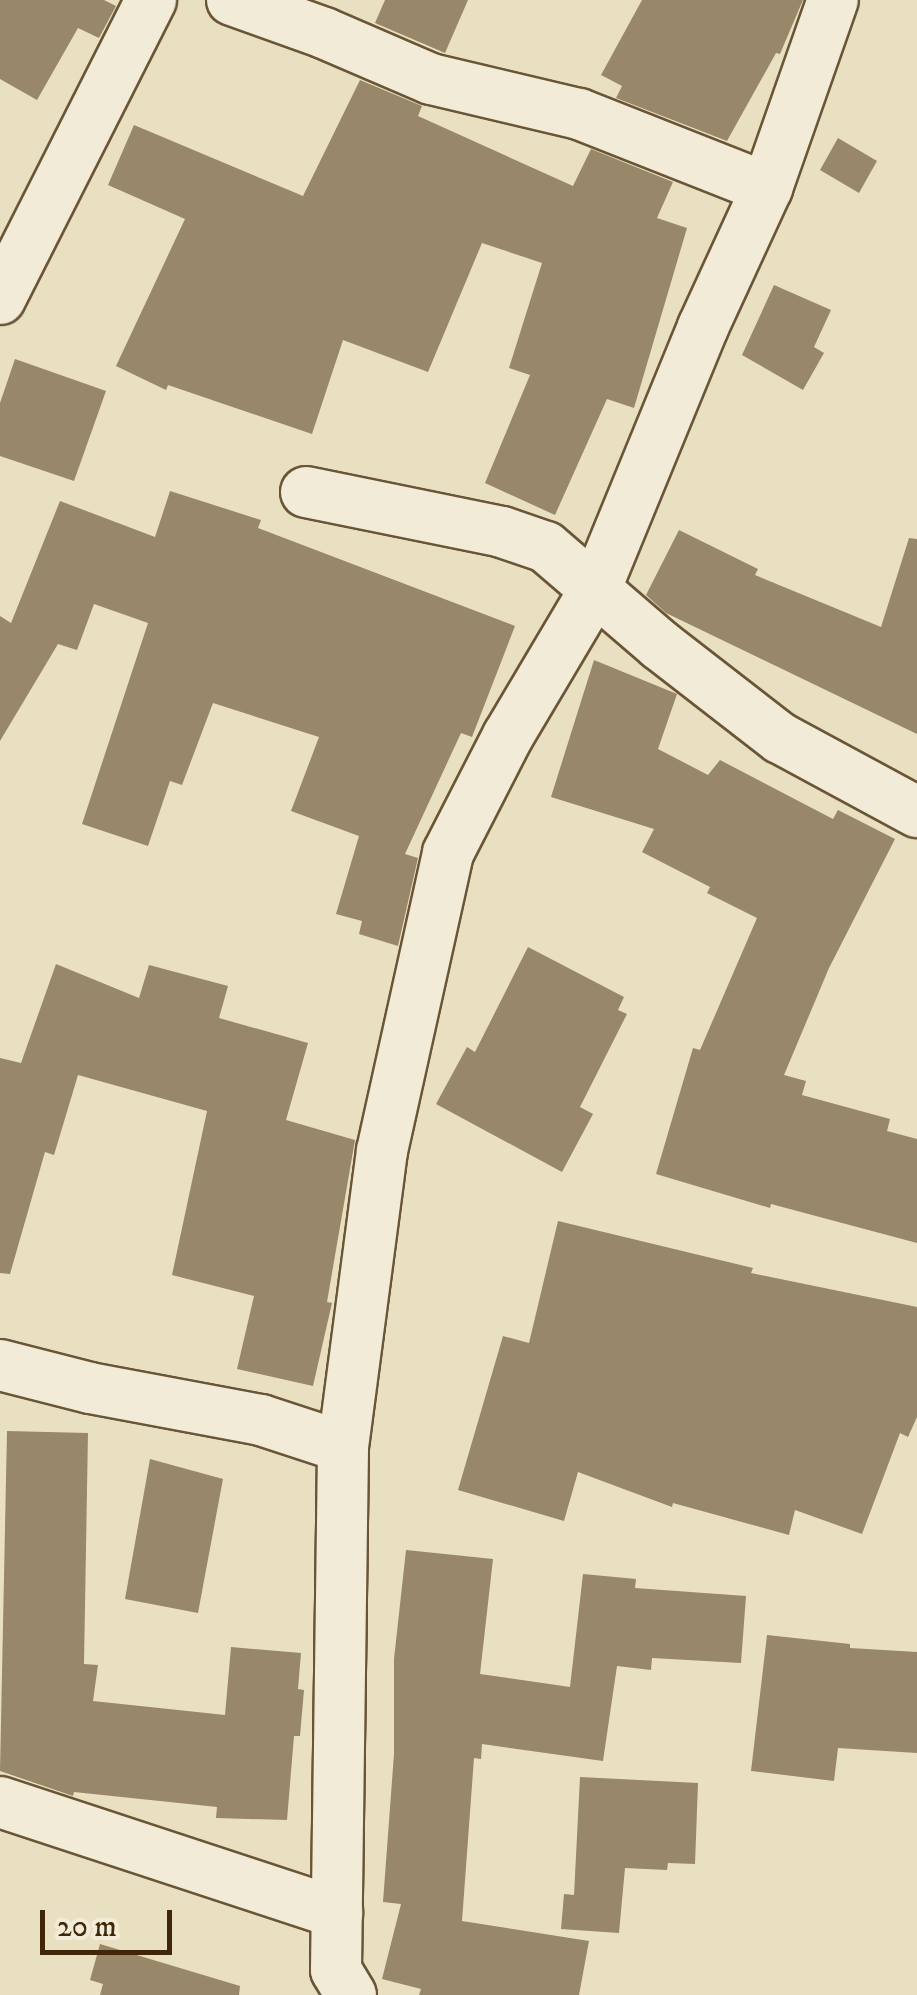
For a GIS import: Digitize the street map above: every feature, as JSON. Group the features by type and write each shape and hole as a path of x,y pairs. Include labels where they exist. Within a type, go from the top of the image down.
{"street":[{"path":"0,298 151,0"},
{"path":"232,0 431,79 578,114 767,188"},
{"path":"351,1995 336,1970 343,1448 382,1151 448,853 508,736 596,588 704,327 767,188 833,0"},
{"path":"306,492 502,532 546,547 660,645 780,738 917,812"},
{"path":"0,1366 90,1388 261,1420 343,1448"},
{"path":"0,1802 337,1912"}],"building":[{"path":"0,0 104,0 116,6 99,38 78,28 37,100 0,79"},
{"path":"385,0 468,0 445,53 375,23"},
{"path":"642,0 803,0 780,54 776,53 727,141 616,98 622,86 601,75"},
{"path":"360,80 422,106 418,116 573,186 591,149 673,182 657,218 687,228 634,408 607,399 555,515 485,483 530,375 509,368 542,263 482,243 428,372 343,340 312,434 168,385 166,390 116,366 185,219 108,185 134,125 303,196"},
{"path":"838,138 877,161 859,193 820,170"},
{"path":"774,285 831,310 814,347 824,353 803,390 742,355"},
{"path":"15,359 106,391 74,481 0,456 0,403"},
{"path":"170,491 261,520 258,528 515,626 472,737 461,733 405,854 418,858 398,946 359,934 362,921 336,914 359,836 291,811 319,737 213,703 182,785 170,781 148,846 82,824 148,623 94,604 77,650 58,644 0,741 0,616 11,623 60,501 155,537"},
{"path":"679,530 758,569 755,575 881,627 909,538 917,539 917,734 666,613 646,595"},
{"path":"594,660 677,694 658,749 708,775 720,760 833,819 838,810 895,839 829,968 784,1075 806,1081 802,1095 890,1119 887,1131 917,1139 917,1243 771,1204 770,1208 656,1174 693,1048 700,1050 757,918 707,893 710,887 642,852 654,829 551,797"},
{"path":"528,947 624,997 618,1010 627,1014 580,1107 593,1114 562,1172 436,1104 467,1047 475,1052"},
{"path":"56,964 139,998 149,965 228,986 219,1018 308,1043 286,1120 355,1140 327,1302 332,1303 313,1386 237,1369 254,1296 172,1275 207,1111 78,1075 54,1155 45,1152 10,1274 0,1273 0,1058 21,1063"},
{"path":"558,1221 753,1268 751,1273 917,1307 917,1417 908,1437 900,1433 862,1534 795,1510 789,1535 673,1503 672,1507 578,1472 564,1521 458,1490 503,1336 529,1343"},
{"path":"7,1431 88,1433 84,1664 98,1665 93,1701 225,1715 231,1647 301,1653 298,1689 304,1690 300,1736 294,1736 287,1820 216,1818 217,1807 74,1792 73,1796 0,1771"},
{"path":"150,1459 223,1479 198,1613 125,1599"},
{"path":"406,1550 493,1559 480,1674 570,1687 583,1574 636,1579 635,1588 746,1596 741,1663 652,1658 651,1670 617,1666 603,1761 482,1744 481,1759 474,1758 462,1921 589,1941 579,1995 419,1995 421,1989 382,1979 401,1904 383,1902 394,1754 394,1659"},
{"path":"767,1635 850,1644 850,1648 917,1652 917,1753 838,1748 834,1781 751,1771"},
{"path":"580,1777 698,1783 695,1864 668,1863 667,1870 625,1868 619,1933 561,1929 564,1894 574,1895"},
{"path":"100,1944 240,1986 239,1995 100,1995 103,1984 90,1980"}]}
